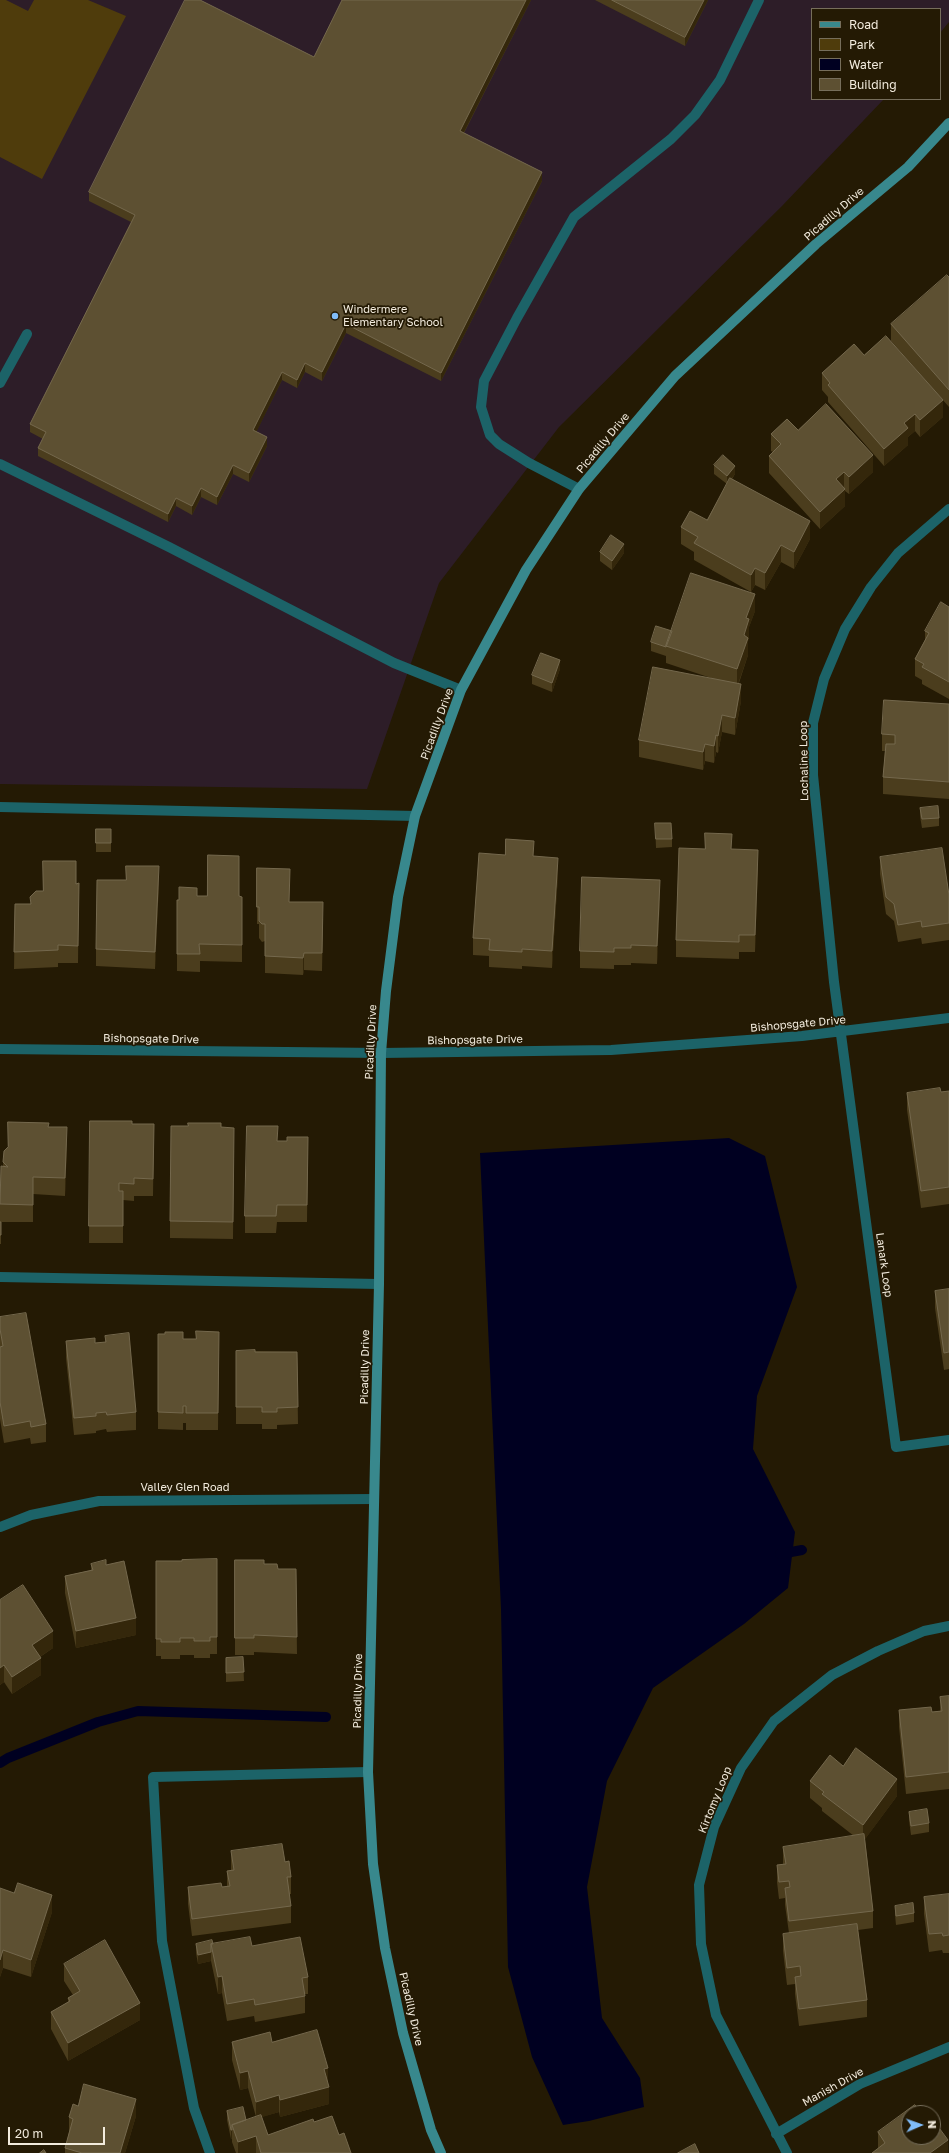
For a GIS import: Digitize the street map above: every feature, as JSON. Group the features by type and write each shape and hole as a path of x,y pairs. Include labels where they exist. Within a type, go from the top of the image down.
{"street":[{"path":"579,489 528,463 499,444 490,435 481,408 484,381 517,318 574,217 671,139 696,115 720,80 758,0"},
{"name":"Picadilly Drive","path":"440,2153 431,2130 403,2033 385,1948 372,1864 368,1772 379,1284 381,1053 386,991 398,897 415,816 461,690 526,570 579,489 675,376 816,244 908,167 949,123"},
{"path":"0,383 27,334"},
{"path":"0,464 162,544 394,663 461,690"},
{"name":"Lochaline Loop","path":"841,1033 834,982 814,775 813,723 824,679 845,629 871,587 898,553 949,509"},
{"path":"0,807 415,816"},
{"name":"Bishopsgate Drive","path":"0,1049 381,1053 611,1050 841,1033 949,1018"},
{"name":"Lanark Loop","path":"841,1033 896,1447 949,1440"},
{"path":"0,1277 379,1284"},
{"name":"Valley Glen Road","path":"0,1527 30,1515 99,1501 374,1499"},
{"name":"Kirtomy Loop","path":"787,2153 716,2015 701,1944 699,1885 714,1827 741,1768 774,1721 832,1675 878,1651 924,1631 949,1626"},
{"path":"210,2153 194,2108 162,1941 153,1776 368,1772"},
{"name":"Manish Drive","path":"776,2134 860,2084 949,2047"}],"shaded area":[{"name":"Windermere Elementary School","path":"0,0 949,0 949,22 941,32 941,8 811,8 811,100 883,100 782,206 559,427 439,583 367,789 0,784"}],"green space":[{"path":"0,0 6,0 28,11 34,0 88,0 126,16 42,179 0,157"}],"water":[{"path":"729,1138 765,1156 797,1287 757,1396 753,1449 795,1532 788,1588 744,1624 653,1688 607,1781 587,1887 602,2018 640,2078 644,2107 589,2121 563,2125 532,2057 508,1967 501,1609 480,1153"}],"building":[{"name":"Windermere Elementary School","path":"185,0 200,0 314,57 342,0 526,0 460,131 542,172 441,373 346,324 322,372 305,363 297,380 282,372 253,430 267,437 249,473 233,465 217,497 201,488 192,506 176,498 168,514 38,448 46,432 30,424 135,215 89,192"},
{"path":"612,0 704,0 685,37"},
{"path":"947,275 949,277 949,390 891,324"},
{"path":"886,336 943,400 920,420 915,414 904,423 908,428 884,449 828,385 830,383 822,373 854,344 864,355"},
{"path":"826,404 873,455 849,477 844,472 836,479 845,489 820,512 769,456 781,444 771,434 787,419 798,430"},
{"path":"723,455 735,466 727,476 714,465"},
{"path":"730,478 810,521 794,552 781,545 765,573 755,568 751,575 694,543 698,537 681,527 690,511 707,520"},
{"path":"611,535 624,544 612,561 600,552"},
{"path":"691,573 755,594 746,618 749,619 744,635 748,638 737,669 666,646"},
{"path":"941,602 949,607 949,682 922,667 924,664 915,659 929,633 925,631"},
{"path":"656,626 672,631 666,647 651,642"},
{"path":"541,653 560,660 552,683 532,675"},
{"path":"653,667 741,684 735,718 722,715 718,736 716,735 714,746 705,744 703,752 639,740"},
{"path":"884,700 949,704 949,782 883,777 886,744 895,744 895,735 882,734"},
{"path":"938,806 939,818 922,819 920,808"},
{"path":"655,823 671,823 672,839 656,839"},
{"path":"96,829 111,829 111,843 96,843"},
{"path":"705,833 732,834 731,849 758,850 755,935 739,935 739,942 676,940 679,848 705,849"},
{"path":"506,839 534,841 533,856 558,858 552,951 522,949 522,952 489,950 490,939 473,938 479,853 505,855"},
{"path":"942,848 949,895 949,923 922,927 921,921 898,925 894,904 886,897 880,857"},
{"path":"208,855 239,856 239,896 242,897 242,945 199,944 200,954 177,954 177,900 179,900 179,887 197,888 197,896 207,896"},
{"path":"43,861 76,861 76,884 79,883 78,946 58,945 58,950 14,952 15,904 31,904 30,897 36,891 43,891"},
{"path":"126,866 159,866 155,952 96,949 97,880 126,880"},
{"path":"257,868 290,869 289,902 323,902 322,953 304,953 303,958 265,956 265,924 262,924 259,921 259,907 257,907"},
{"path":"582,877 660,880 657,946 631,945 631,948 614,948 614,952 580,951"},
{"path":"940,1088 941,1092 949,1091 949,1187 921,1191 907,1093"},
{"path":"90,1121 132,1121 132,1124 154,1124 153,1179 134,1178 134,1184 119,1183 119,1191 123,1191 123,1226 89,1226"},
{"path":"8,1122 49,1123 48,1127 67,1127 65,1178 33,1177 33,1205 0,1204 1,1166 8,1167 3,1162 4,1151 8,1147"},
{"path":"188,1123 221,1123 221,1127 234,1128 233,1222 170,1221 171,1126 188,1126"},
{"path":"247,1126 278,1126 277,1141 287,1141 287,1137 308,1137 307,1205 277,1205 276,1216 245,1216"},
{"path":"1,1222 1,1235 0,1235"},
{"path":"949,1289 949,1352 944,1353 935,1291"},
{"path":"26,1313 46,1424 31,1427 30,1421 4,1426 0,1402 0,1347 3,1346 0,1329 0,1317"},
{"path":"196,1331 219,1332 218,1413 186,1413 186,1406 183,1406 183,1413 158,1412 158,1334 165,1334 165,1332 183,1332 183,1339 196,1339"},
{"path":"129,1333 136,1412 107,1415 106,1412 96,1413 96,1416 74,1418 66,1341 95,1338 95,1343 106,1342 105,1336"},
{"path":"255,1350 255,1352 297,1352 298,1407 277,1408 277,1412 262,1412 262,1407 236,1407 236,1351"},
{"path":"217,1559 217,1637 210,1637 210,1641 194,1641 194,1638 180,1638 180,1642 161,1642 161,1639 156,1639 156,1561"},
{"path":"106,1560 106,1565 124,1561 136,1618 76,1631 65,1576 93,1570 91,1564"},
{"path":"235,1560 264,1560 264,1564 277,1564 278,1569 296,1569 297,1637 254,1635 254,1638 235,1638"},
{"path":"23,1585 53,1631 32,1645 41,1658 12,1677 4,1665 0,1668 0,1600"},
{"path":"243,1657 244,1672 226,1673 226,1658"},
{"path":"949,1696 949,1772 906,1777 899,1710 931,1707 932,1712 942,1711 940,1697"},
{"path":"856,1748 897,1779 863,1825 822,1794 824,1792 810,1781 830,1755 843,1766"},
{"path":"927,1809 929,1823 911,1826 909,1812"},
{"path":"864,1834 873,1911 789,1921 785,1888 790,1887 789,1881 779,1882 777,1865 786,1864 783,1847"},
{"path":"282,1844 285,1862 289,1861 291,1877 287,1877 291,1906 192,1919 188,1887 221,1883 222,1887 230,1886 227,1871 234,1870 231,1851"},
{"path":"18,1883 52,1895 31,1960 3,1950 0,1960 0,1888 14,1893"},
{"path":"949,1894 949,1935 943,1936 942,1933 929,1934 924,1897"},
{"path":"913,1903 914,1913 896,1916 895,1906"},
{"path":"857,1924 867,2000 799,2009 795,1977 801,1976 800,1966 787,1968 783,1934"},
{"path":"250,1937 252,1946 300,1937 308,1977 302,1978 305,1996 255,2005 254,1999 227,2004 222,1976 218,1977 211,1944"},
{"path":"105,1940 140,2003 68,2043 51,2012 70,2001 68,1998 80,1991 64,1964"},
{"path":"212,1940 213,1944 211,1944 211,1952 198,1955 196,1944"},
{"path":"317,2030 328,2068 324,2069 329,2087 280,2100 279,2095 256,2102 248,2071 240,2073 232,2042 270,2032 272,2042"},
{"path":"84,2084 136,2099 120,2153 82,2153 65,2148 73,2119 69,2117 73,2104 78,2106"},
{"path":"243,2107 246,2120 232,2125 231,2130 227,2111"},
{"path":"261,2115 268,2135 313,2119 314,2122 332,2116 339,2135 344,2133 351,2153 261,2153 256,2136 238,2142 232,2125"},
{"path":"901,2115 901,2145 941,2145 941,2130 948,2140 930,2153 872,2153 885,2143 878,2132"},
{"path":"695,2144 699,2153 678,2153"}],"waterway":[{"path":"780,1554 802,1550"},
{"path":"0,1763 8,1758 98,1722 138,1711 326,1717"}],"place":[{"name":"Windermere Elementary School","path":"335,316"}]}
